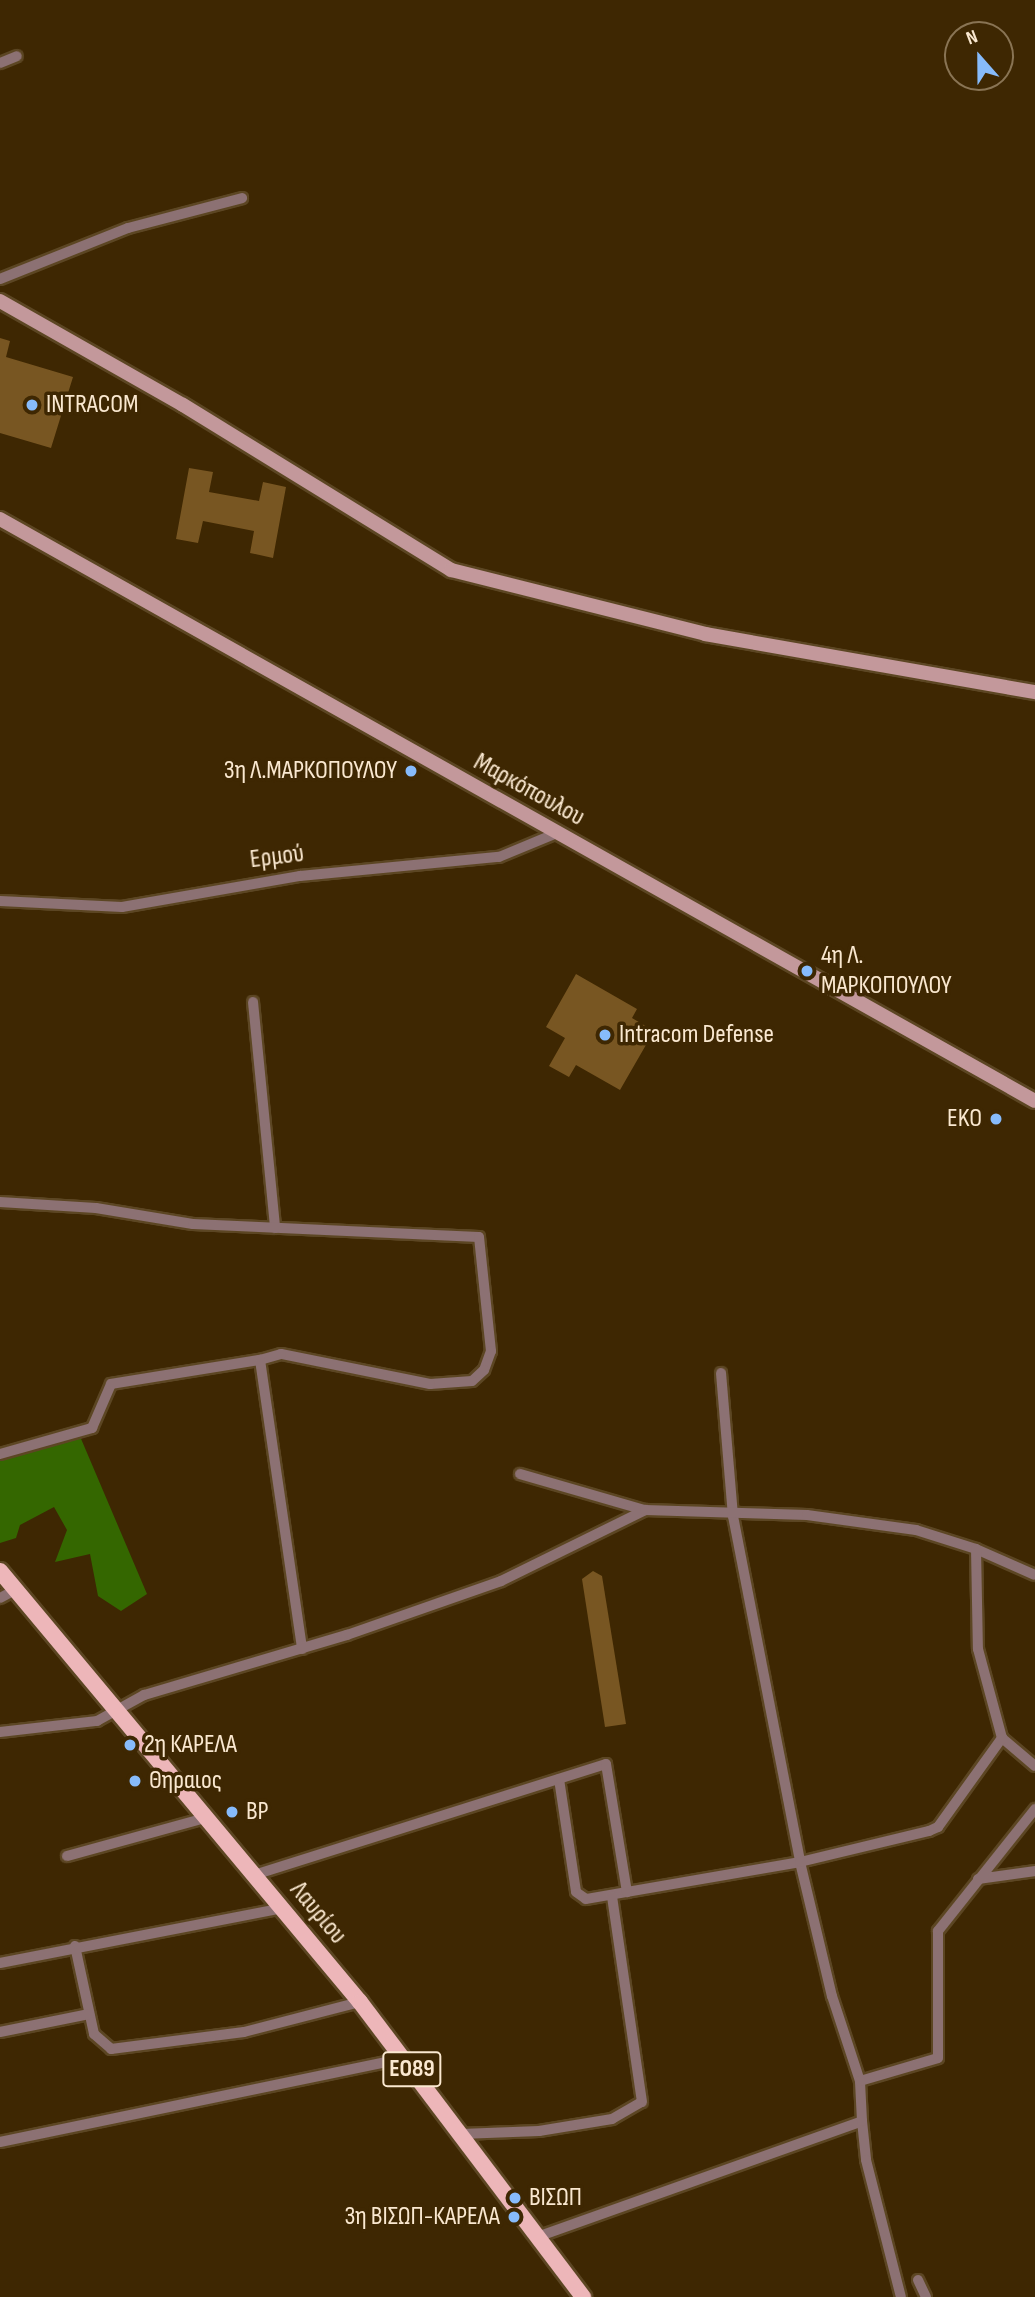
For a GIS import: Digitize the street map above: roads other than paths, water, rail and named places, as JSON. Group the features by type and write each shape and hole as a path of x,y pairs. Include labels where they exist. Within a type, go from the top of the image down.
{"main road":[{"path":"0,300 183,405 452,570 705,634 1035,692"},
{"name":"Μαρκόπουλου","path":"0,519 1035,1101"},
{"name":"Λαυρίου","path":"0,1571 360,2002 583,2297"}],"street":[{"path":"0,64 17,56"},
{"path":"0,279 128,228 242,198"},
{"name":"Ερμού","path":"0,901 122,907 300,876 499,857 557,833"},
{"path":"253,1002 275,1228"},
{"path":"0,1202 96,1208 193,1224 472,1233 481,1245 491,1351 484,1370 459,1385 281,1354 260,1360 111,1384 92,1428 0,1454"},
{"path":"260,1360 302,1648"},
{"path":"721,1373 733,1516 800,1862 832,1996 860,2081 866,2160 901,2297"},
{"path":"520,1474 628,1501 645,1510 733,1516 807,1515 885,1524 976,1549 1035,1575"},
{"path":"0,1732 72,1725 117,1713 144,1695 302,1648 501,1581 645,1510"},
{"path":"976,1549 978,1649 1002,1738 1035,1766"},
{"path":"0,1598 15,1590"},
{"path":"559,1779 576,1892 586,1899 800,1862 938,1827 1002,1738"},
{"path":"254,1875 606,1764 627,1892"},
{"path":"860,2081 938,2059 938,1931 1035,1809"},
{"path":"67,1856 205,1818"},
{"path":"978,1879 1035,1871"},
{"path":"461,2134 539,2131 612,2119 642,2102 612,1896"},
{"path":"0,1963 75,1946 156,1936 283,1908"},
{"path":"75,1946 94,2034 111,2049 243,2032 360,2002"},
{"path":"0,2032 89,2014"},
{"path":"0,2142 404,2058"},
{"path":"537,2236 862,2121"},
{"path":"918,2280 926,2297"}],"place":[{"name":"INTRACOM","path":"32,405"},
{"name":"3η Λ.ΜΑΡΚΟΠΟΥΛΟΥ","path":"411,771"},
{"name":"4η Λ. ΜΑΡΚΟΠΟΥΛΟΥ","path":"807,971"},
{"name":"Intracom Defense","path":"605,1035"},
{"name":"EKO","path":"996,1119"},
{"name":"2η ΚΑΡΕΛΑ","path":"130,1745"},
{"name":"Θηραιος","path":"135,1781"},
{"name":"BP","path":"232,1812"},
{"name":"ΒΙΣΩΠ","path":"515,2198"},
{"name":"3η ΒΙΣΩΠ-ΚΑΡΕΛΑ","path":"514,2217"}]}
